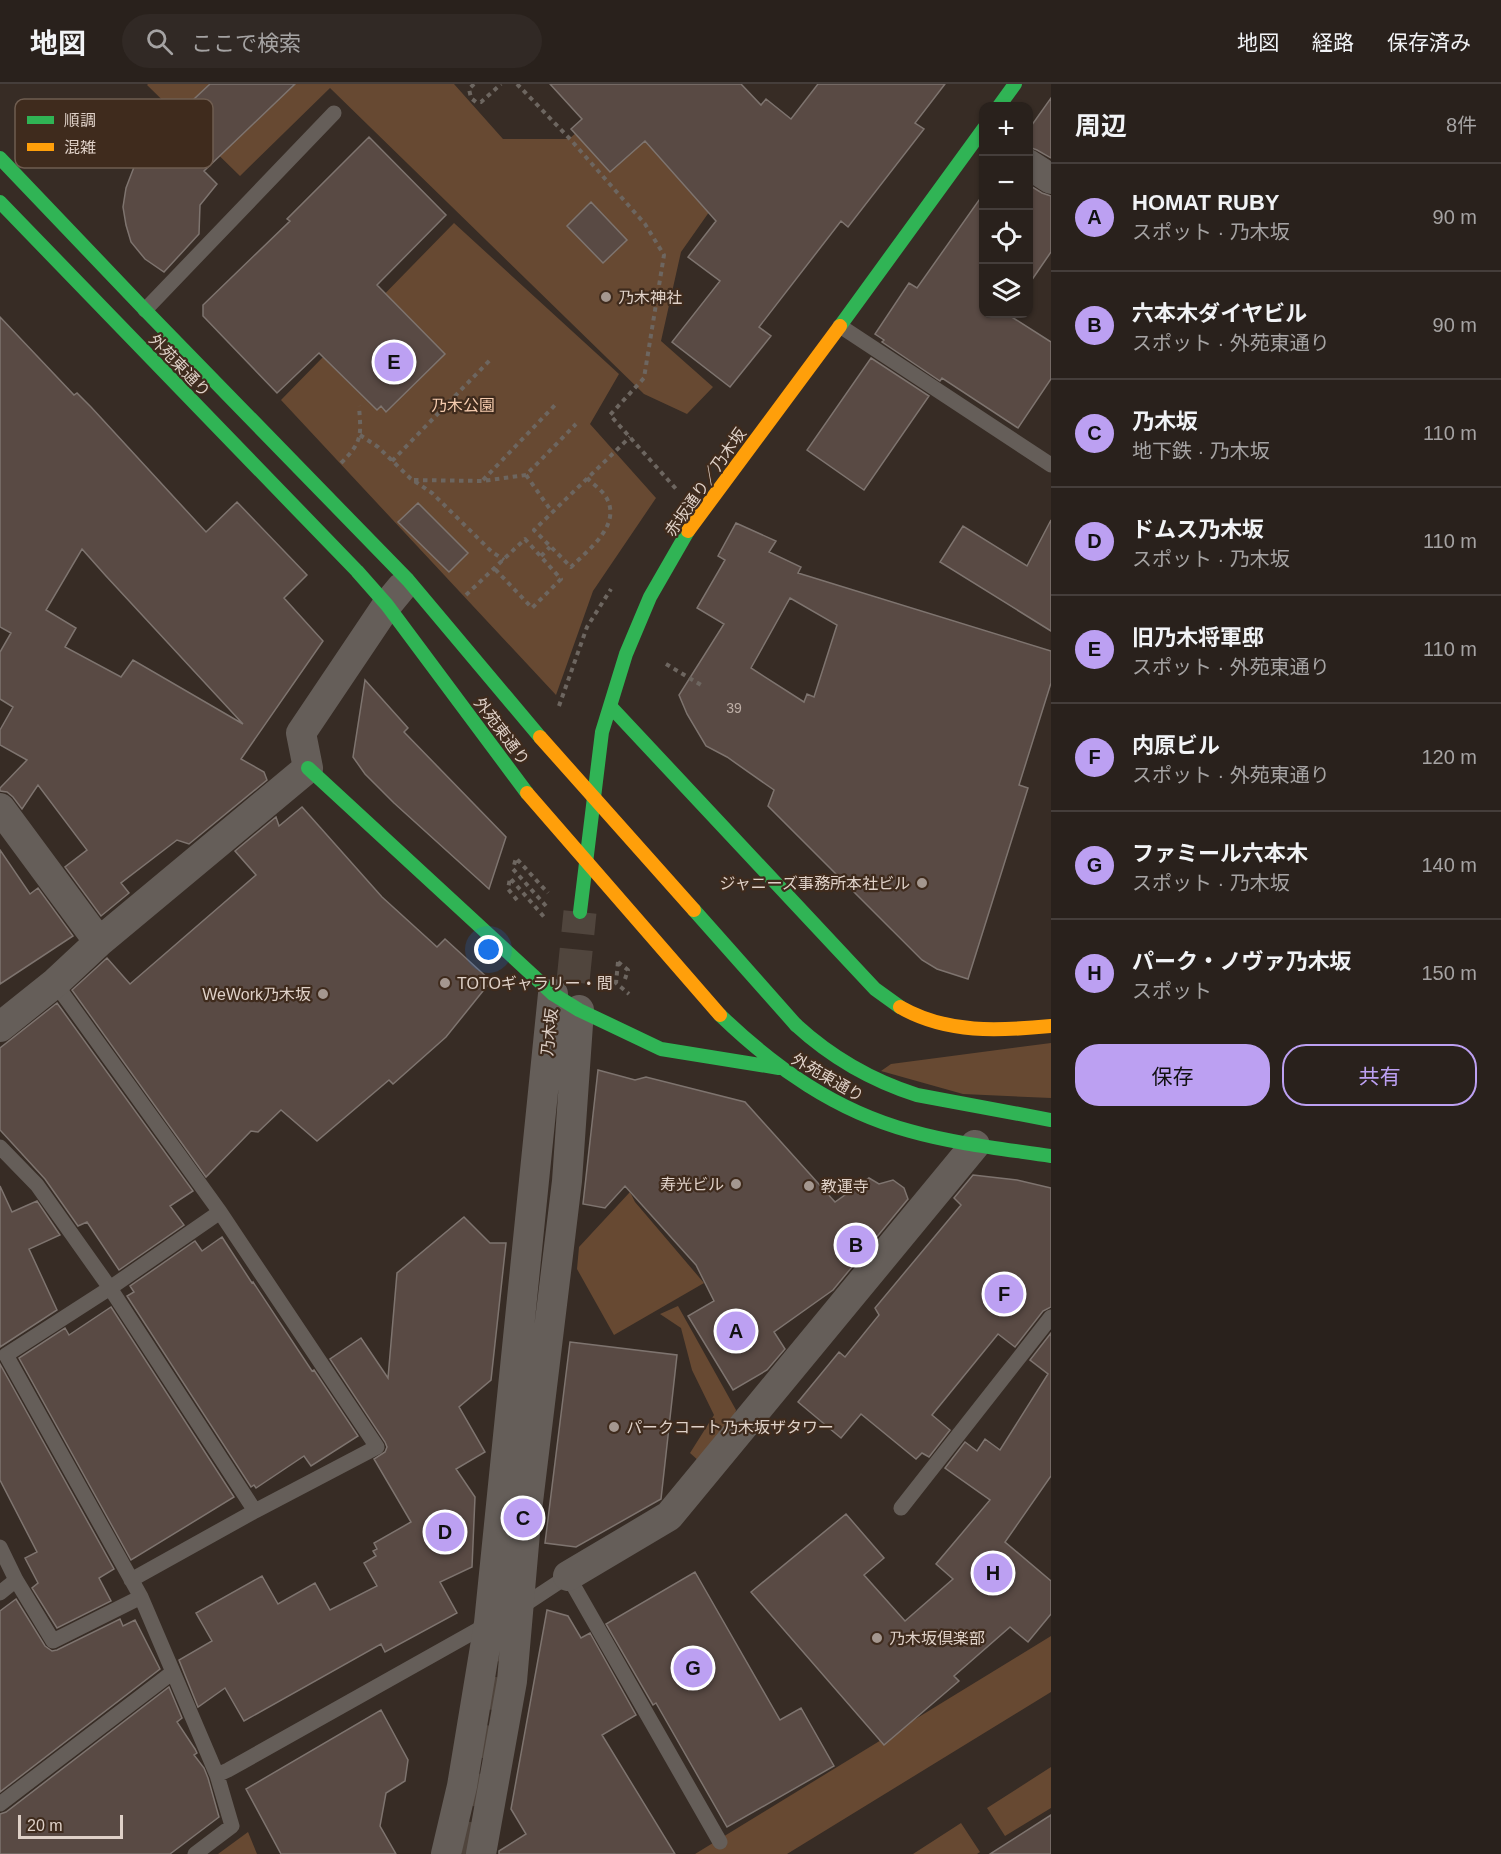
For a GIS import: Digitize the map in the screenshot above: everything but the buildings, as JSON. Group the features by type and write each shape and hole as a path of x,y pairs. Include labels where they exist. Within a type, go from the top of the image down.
{"main road":[{"path":"1002,102 1016,84"},
{"name":"赤坂通り／乃木坂","path":"580,912 602,732 626,654 650,597 693,523 979,136"},
{"name":"外苑東通り","path":"0,158 408,580 540,737 796,1025 825,1052 874,1081 917,1095 1051,1120"},
{"name":"外苑東通り","path":"0,202 357,570 387,605 527,793 738,1035 779,1068 836,1104 859,1114 911,1132 975,1145 1051,1156"},
{"path":"610,706 875,989 903,1009 938,1024 986,1030 1051,1026"},
{"path":"308,768 553,994 579,1010 661,1048 779,1068"}],"street":[{"path":"1033,167 1051,179"},
{"path":"0,1027 308,768 301,733 387,605 408,580"},
{"path":"0,808 99,942"},
{"name":"乃木坂","path":"446,1854 464,1775 489,1623 553,994"},
{"name":"乃木坂","path":"481,1854 512,1681 527,1510 567,1181 579,1010"},
{"path":"568,1576 669,1516 975,1145"}],"lane":[{"path":"145,310 334,113"},
{"path":"840,326 1051,465"},
{"path":"55,983 219,1212 376,1447 131,1580"},
{"path":"0,1147 37,1185 110,1288 255,1511"},
{"path":"195,1854 232,1826 217,1775 141,1597 6,1355 110,1288 219,1212"},
{"path":"901,1508 1051,1317"},
{"path":"0,1547 16,1580 53,1641 141,1597"},
{"path":"217,1775 519,1608 568,1576 720,1842"},
{"path":"0,1593 16,1580"},
{"path":"0,1804 174,1672"}],"path":[{"path":"474,84 469,89 469,94 476,102 481,102 501,84"},
{"path":"517,84 570,139 645,224 664,255 644,378 610,415 678,491"},
{"path":"393,461 490,360"},
{"path":"483,481 556,404"},
{"path":"336,467 354,450 360,435 359,406"},
{"path":"413,480 483,481 526,475 576,424"},
{"path":"360,435 378,447 504,560"},
{"path":"587,478 604,495 609,506 610,522 595,543 571,567 534,530 587,478 630,437"},
{"path":"526,475 552,512"},
{"path":"465,596 525,539 561,579 532,608 495,569"},
{"path":"541,556 550,547"},
{"path":"558,709 587,627 611,589"},
{"path":"666,664 701,685"},
{"path":"550,909 513,868 516,858 551,896"},
{"path":"517,900 508,889 510,878 548,921 549,915"},
{"path":"618,962 628,970 625,979"}],"green space":[{"name":"乃木神社","path":"454,84 503,139 569,139 633,84 733,178 681,252 661,341 713,387 687,414 644,394 330,88 240,176 213,150 213,99 161,99 147,85"},
{"name":"乃木公園","path":"454,223 619,374 590,424 656,498 593,591 556,695 281,400"},
{"path":"1051,1043 1051,1098 963,1094 881,1071 891,1064"},
{"path":"630,1192 635,1202 704,1283 614,1335 577,1269 579,1247"},
{"path":"678,1306 736,1410 732,1428 700,1462 690,1453 714,1415 692,1370 681,1328 660,1314"},
{"path":"1051,1636 1051,1692 787,1854 695,1854"},
{"path":"1051,1767 1051,1808 1005,1836 987,1808"},
{"path":"961,1823 980,1852 977,1854 913,1854"},
{"path":"248,1832 257,1854 218,1854"}],"tunnel":[{"path":"568,1031 580,912"},
{"path":"463,1854 490,1721 501,1631"}],"traffic: fast":[{"path":"1002,102 1015,84"},
{"path":"840,326 979,135"},
{"path":"0,158 408,580 540,737"},
{"path":"0,202 357,571 387,605 527,793"},
{"path":"580,912 602,732 626,654 650,597 688,531"},
{"path":"610,706 875,989 900,1007"},
{"path":"308,768 553,994 579,1010 661,1049 779,1068"},
{"path":"694,910 796,1025"},
{"path":"720,1015 762,1053 785,1070 857,1112 927,1136 1051,1156"},
{"path":"796,1025 823,1048 852,1067 900,1089 917,1095 1051,1120"}],"traffic: slow":[{"path":"688,531 840,326"},
{"path":"540,737 694,910"},
{"path":"527,793 720,1015"},
{"path":"900,1007 936,1022 974,1029 1051,1026"}],"place":[{"name":"乃木神社","path":"606,297"},
{"name":"旧乃木将軍邸","path":"394,362"},
{"name":"ジャニーズ事務所本社ビル","path":"922,883"},
{"name":"TOTOギャラリー・間","path":"445,983"},
{"name":"WeWork乃木坂","path":"323,994"},
{"name":"寿光ビル","path":"736,1184"},
{"name":"教運寺","path":"809,1186"},
{"name":"六本木ダイヤビル","path":"856,1245"},
{"name":"内原ビル","path":"1004,1294"},
{"name":"HOMAT RUBY","path":"736,1331"},
{"name":"パークコート乃木坂ザタワー","path":"614,1427"},
{"name":"乃木坂","path":"523,1518"},
{"name":"ドムス乃木坂","path":"445,1532"},
{"name":"パーク・ノヴァ乃木坂","path":"993,1573"},
{"name":"乃木坂倶楽部","path":"877,1638"},
{"name":"ファミール六本木","path":"693,1668"}]}
